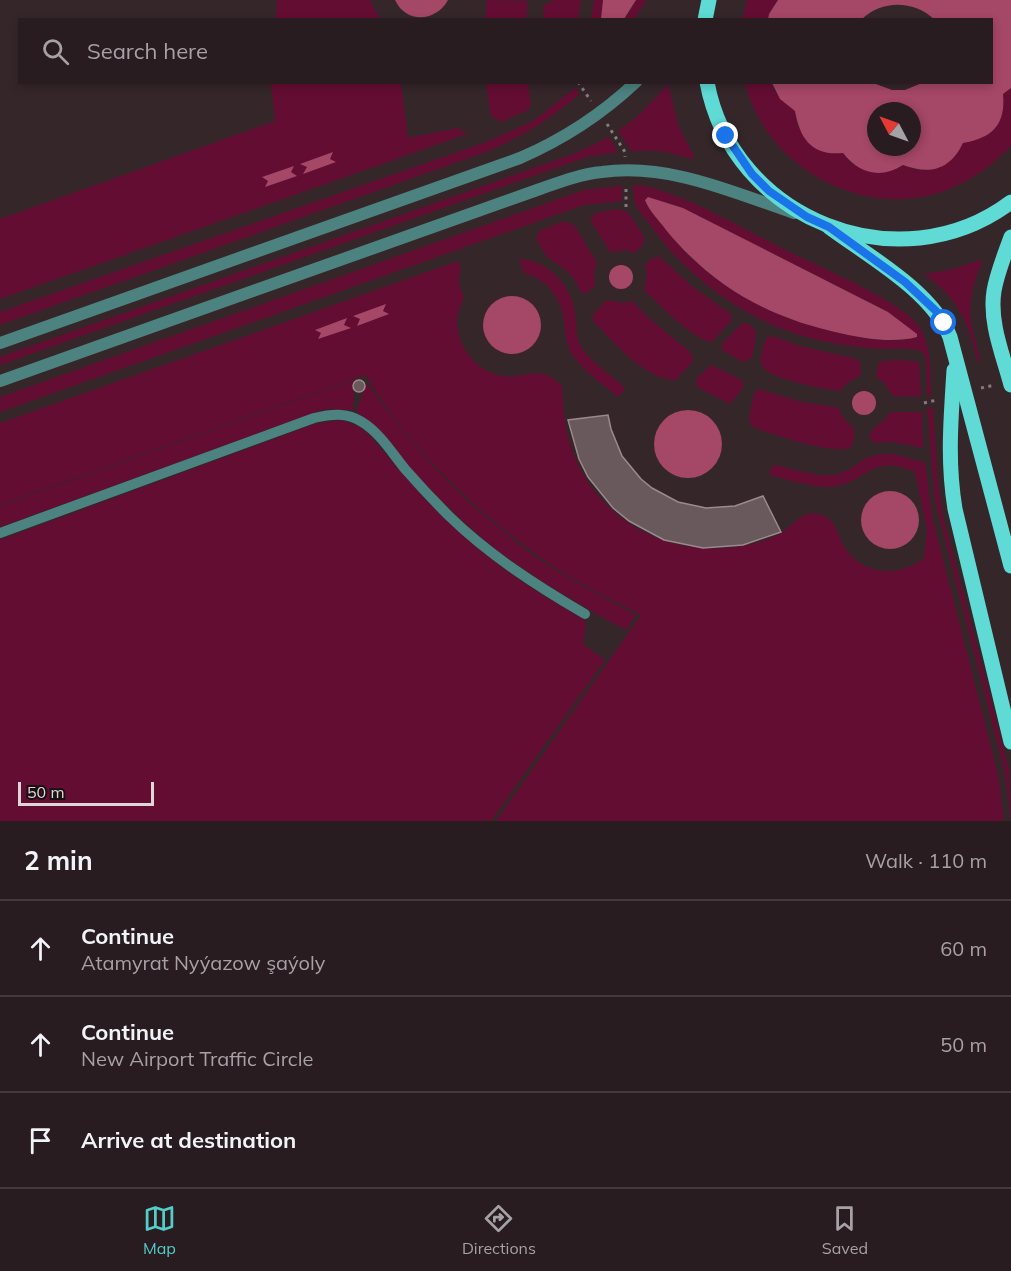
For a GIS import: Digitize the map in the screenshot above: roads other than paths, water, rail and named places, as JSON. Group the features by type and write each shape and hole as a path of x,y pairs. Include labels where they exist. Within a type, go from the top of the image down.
{"main road":[{"path":"705,18 709,0"},
{"path":"708,84 716,114 738,156 752,174 769,191 807,217 829,227 874,238 921,238 967,226 1011,202"},
{"path":"829,227 905,282 936,311 944,323 1011,566"},
{"path":"1011,237 994,291 993,307 1000,349 1011,385"},
{"path":"955,358 949,448 950,481 1011,742"}],"street":[{"path":"697,18 709,0"},
{"path":"0,343 503,164 559,140 600,113 634,84"},
{"path":"0,381 540,189 600,172 626,170 669,173 807,217"}],"lane":[{"path":"0,533 314,418 342,414 353,417 373,431 414,480 449,516 490,552 524,577 585,614"}]}
